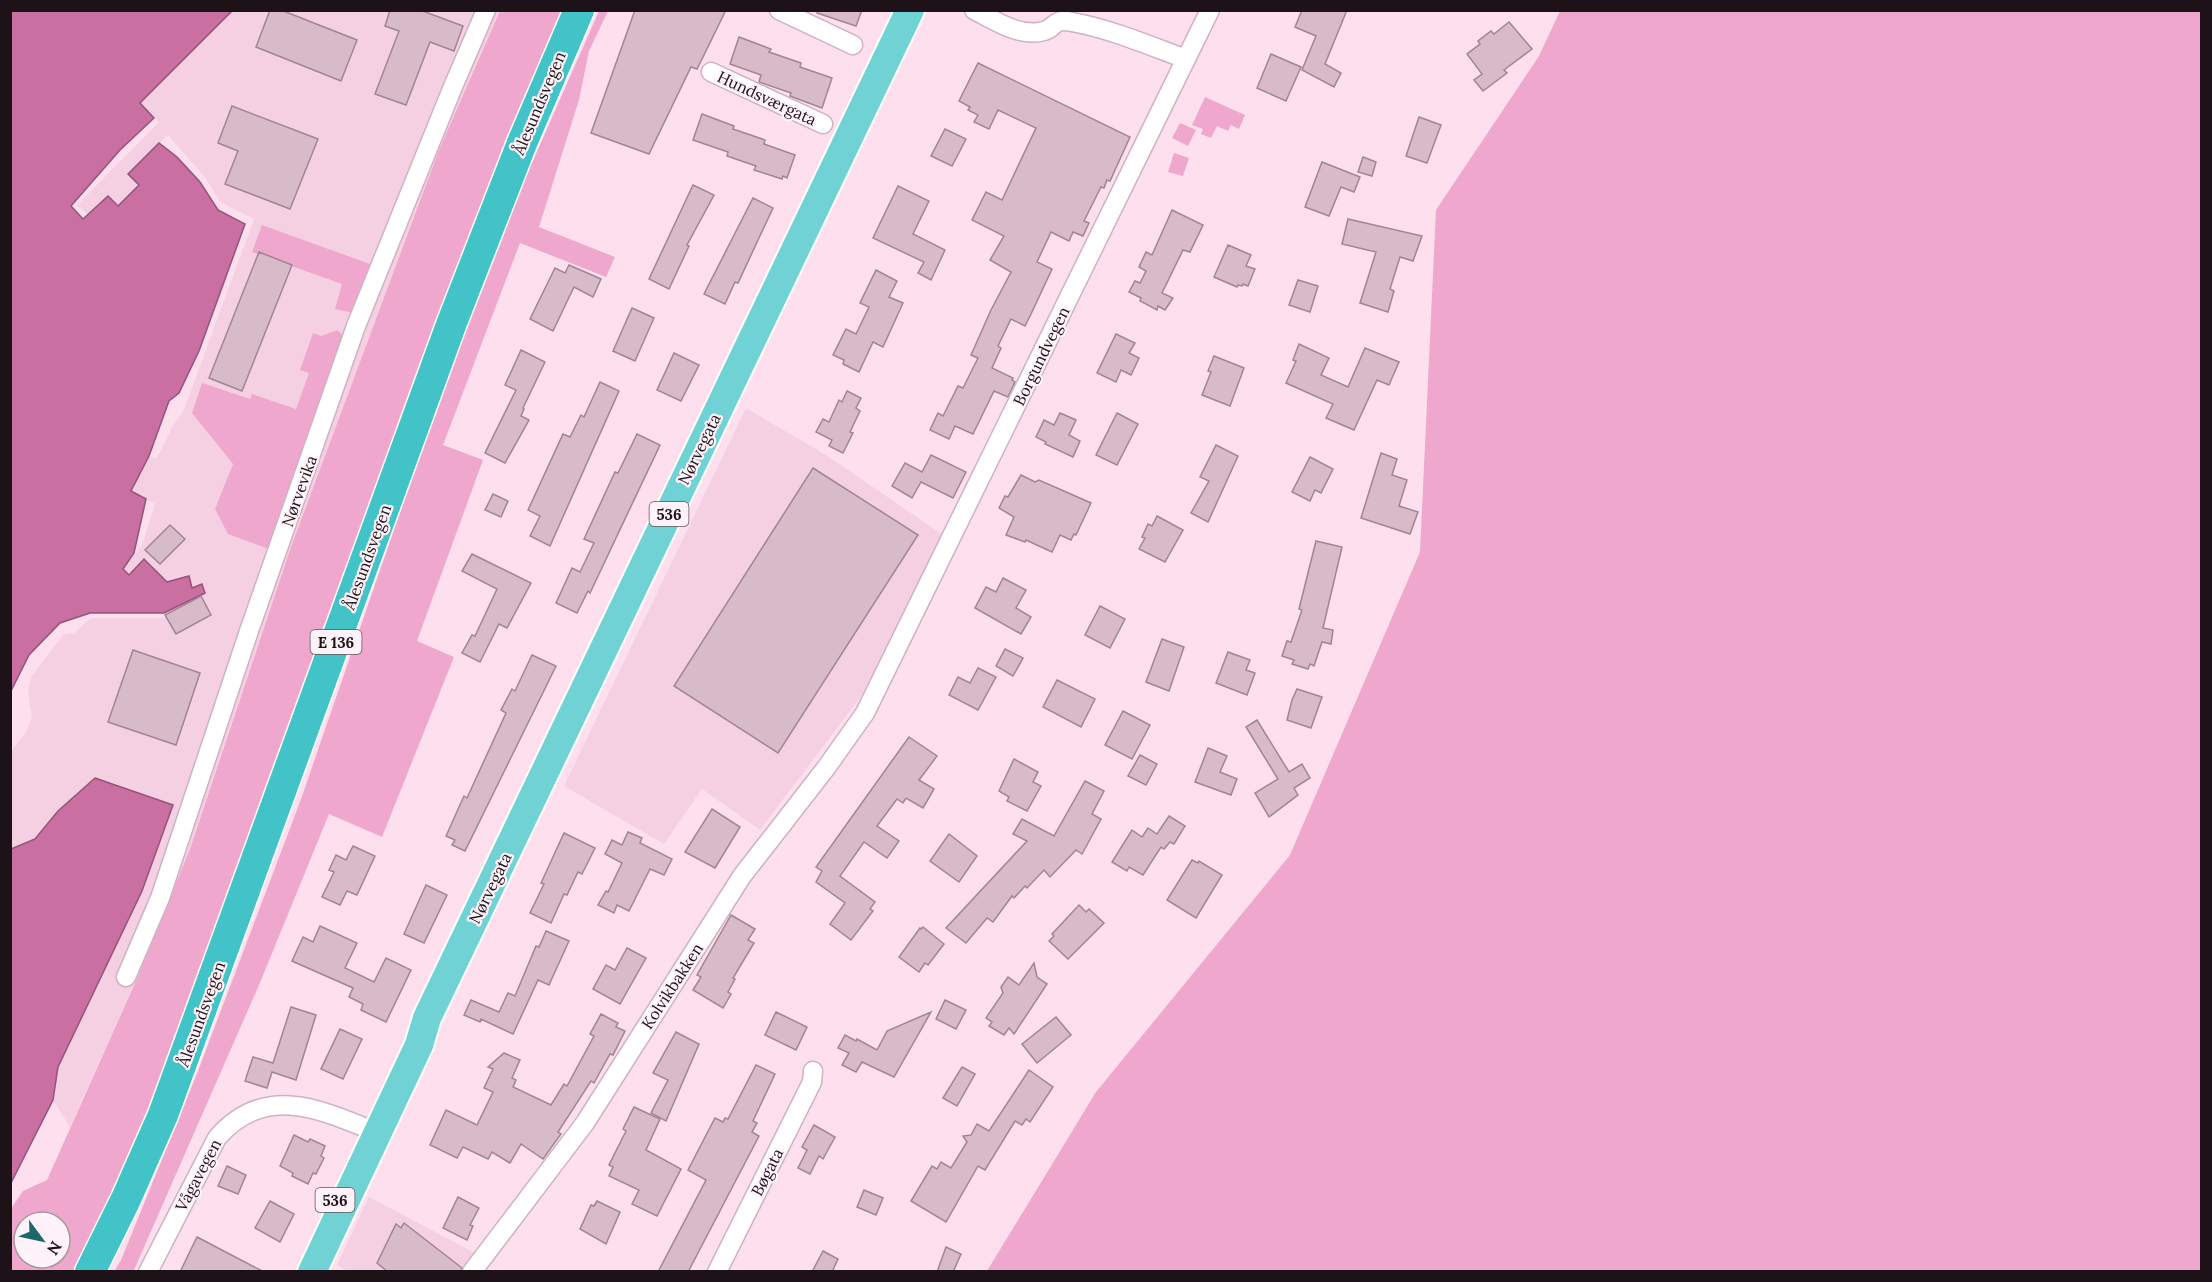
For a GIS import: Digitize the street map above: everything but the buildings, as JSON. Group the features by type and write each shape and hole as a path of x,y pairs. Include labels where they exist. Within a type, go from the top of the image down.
{"highway":[{"name":"Ålesundsvegen","path":"90,1272 126,1199 163,1115 459,304 522,143 579,10"}],"main road":[{"name":"Nørvegata","path":"373,1131 418,1045 427,1018 910,10"},
{"name":"536","path":"302,1272 373,1131"},
{"name":"536","path":"312,1272 373,1131"}],"street":[{"name":"Nørvevika","path":"126,977 160,898 356,326 486,10"},
{"path":"778,10 853,45"},
{"path":"974,10 1021,32 1045,31 1056,22 1071,22 1186,59"},
{"name":"Borgundvegen","path":"871,700 1210,10"},
{"name":"Hundsværgata","path":"711,72 823,124"},
{"name":"Kolvikbakken","path":"472,1272 585,1124 742,876 857,726 871,700"},
{"name":"Bøgata","path":"717,1272 812,1082 813,1071"},
{"name":"Vågavegen","path":"148,1272 217,1138 240,1116 266,1107 303,1106 334,1114 373,1131"}],"shaded area":[{"path":"11,10 232,11 140,103 154,118 120,150 71,206 83,219 108,196 118,206 139,185 128,174 159,143 177,157 200,182 218,210 245,224 199,351 179,393 169,401 149,456 131,491 146,499 134,553 123,569 129,575 144,559 167,582 189,576 192,588 202,584 205,593 164,613 90,613 60,623 29,655 11,691"},
{"path":"232,11 500,11 439,150 291,547 190,849 136,981 70,1127 53,1100 58,1067 142,891 173,805 95,778 58,811 35,839 11,849 11,751 25,734 32,718 28,693 31,677 63,635 74,633 91,618 165,618 164,613 205,593 167,582 144,559 129,575 123,569 142,545 155,504 131,491 149,456 157,458 173,425 183,412 254,219 220,202 205,177 168,135 128,174 139,185 118,206 108,196 88,215 77,205 159,122 139,104"},
{"path":"500,11 561,11 508,134 420,368 154,1109 114,1197 74,1271 11,1271 10,1210 23,1191 47,1180 136,981 190,849 291,547 439,150"},
{"path":"599,11 608,11 589,51 579,100 539,227 615,257 606,277 520,243 443,445 483,460 417,641 454,657 382,837 329,814 259,985 134,1270 114,1272 121,1260 198,1071 300,802 426,437 498,240"},
{"path":"1560,11 2201,11 2201,1271 987,1271 1096,1092 1290,855 1420,552 1436,210 1539,56"},
{"path":"1205,97 1245,115 1239,129 1231,125 1228,131 1217,126 1211,138 1201,134 1203,129 1192,125"},
{"path":"1180,123 1196,130 1188,146 1172,138"},
{"path":"1174,153 1189,158 1183,176 1168,172"},
{"path":"262,225 370,264 353,313 335,309 342,284 252,252"},
{"path":"337,330 345,337 269,549 228,534 215,509 233,464 192,413 202,383 250,399 252,394 296,409 309,373 300,370 313,333 321,336"},
{"path":"746,408 826,455 943,535 861,696 760,830 702,789 664,844 564,786"},
{"path":"95,778 173,805 142,891 58,1067 53,1100 11,1183 11,849 35,839 58,811"},
{"path":"369,1197 475,1253 461,1271 347,1271 337,1265"}]}
